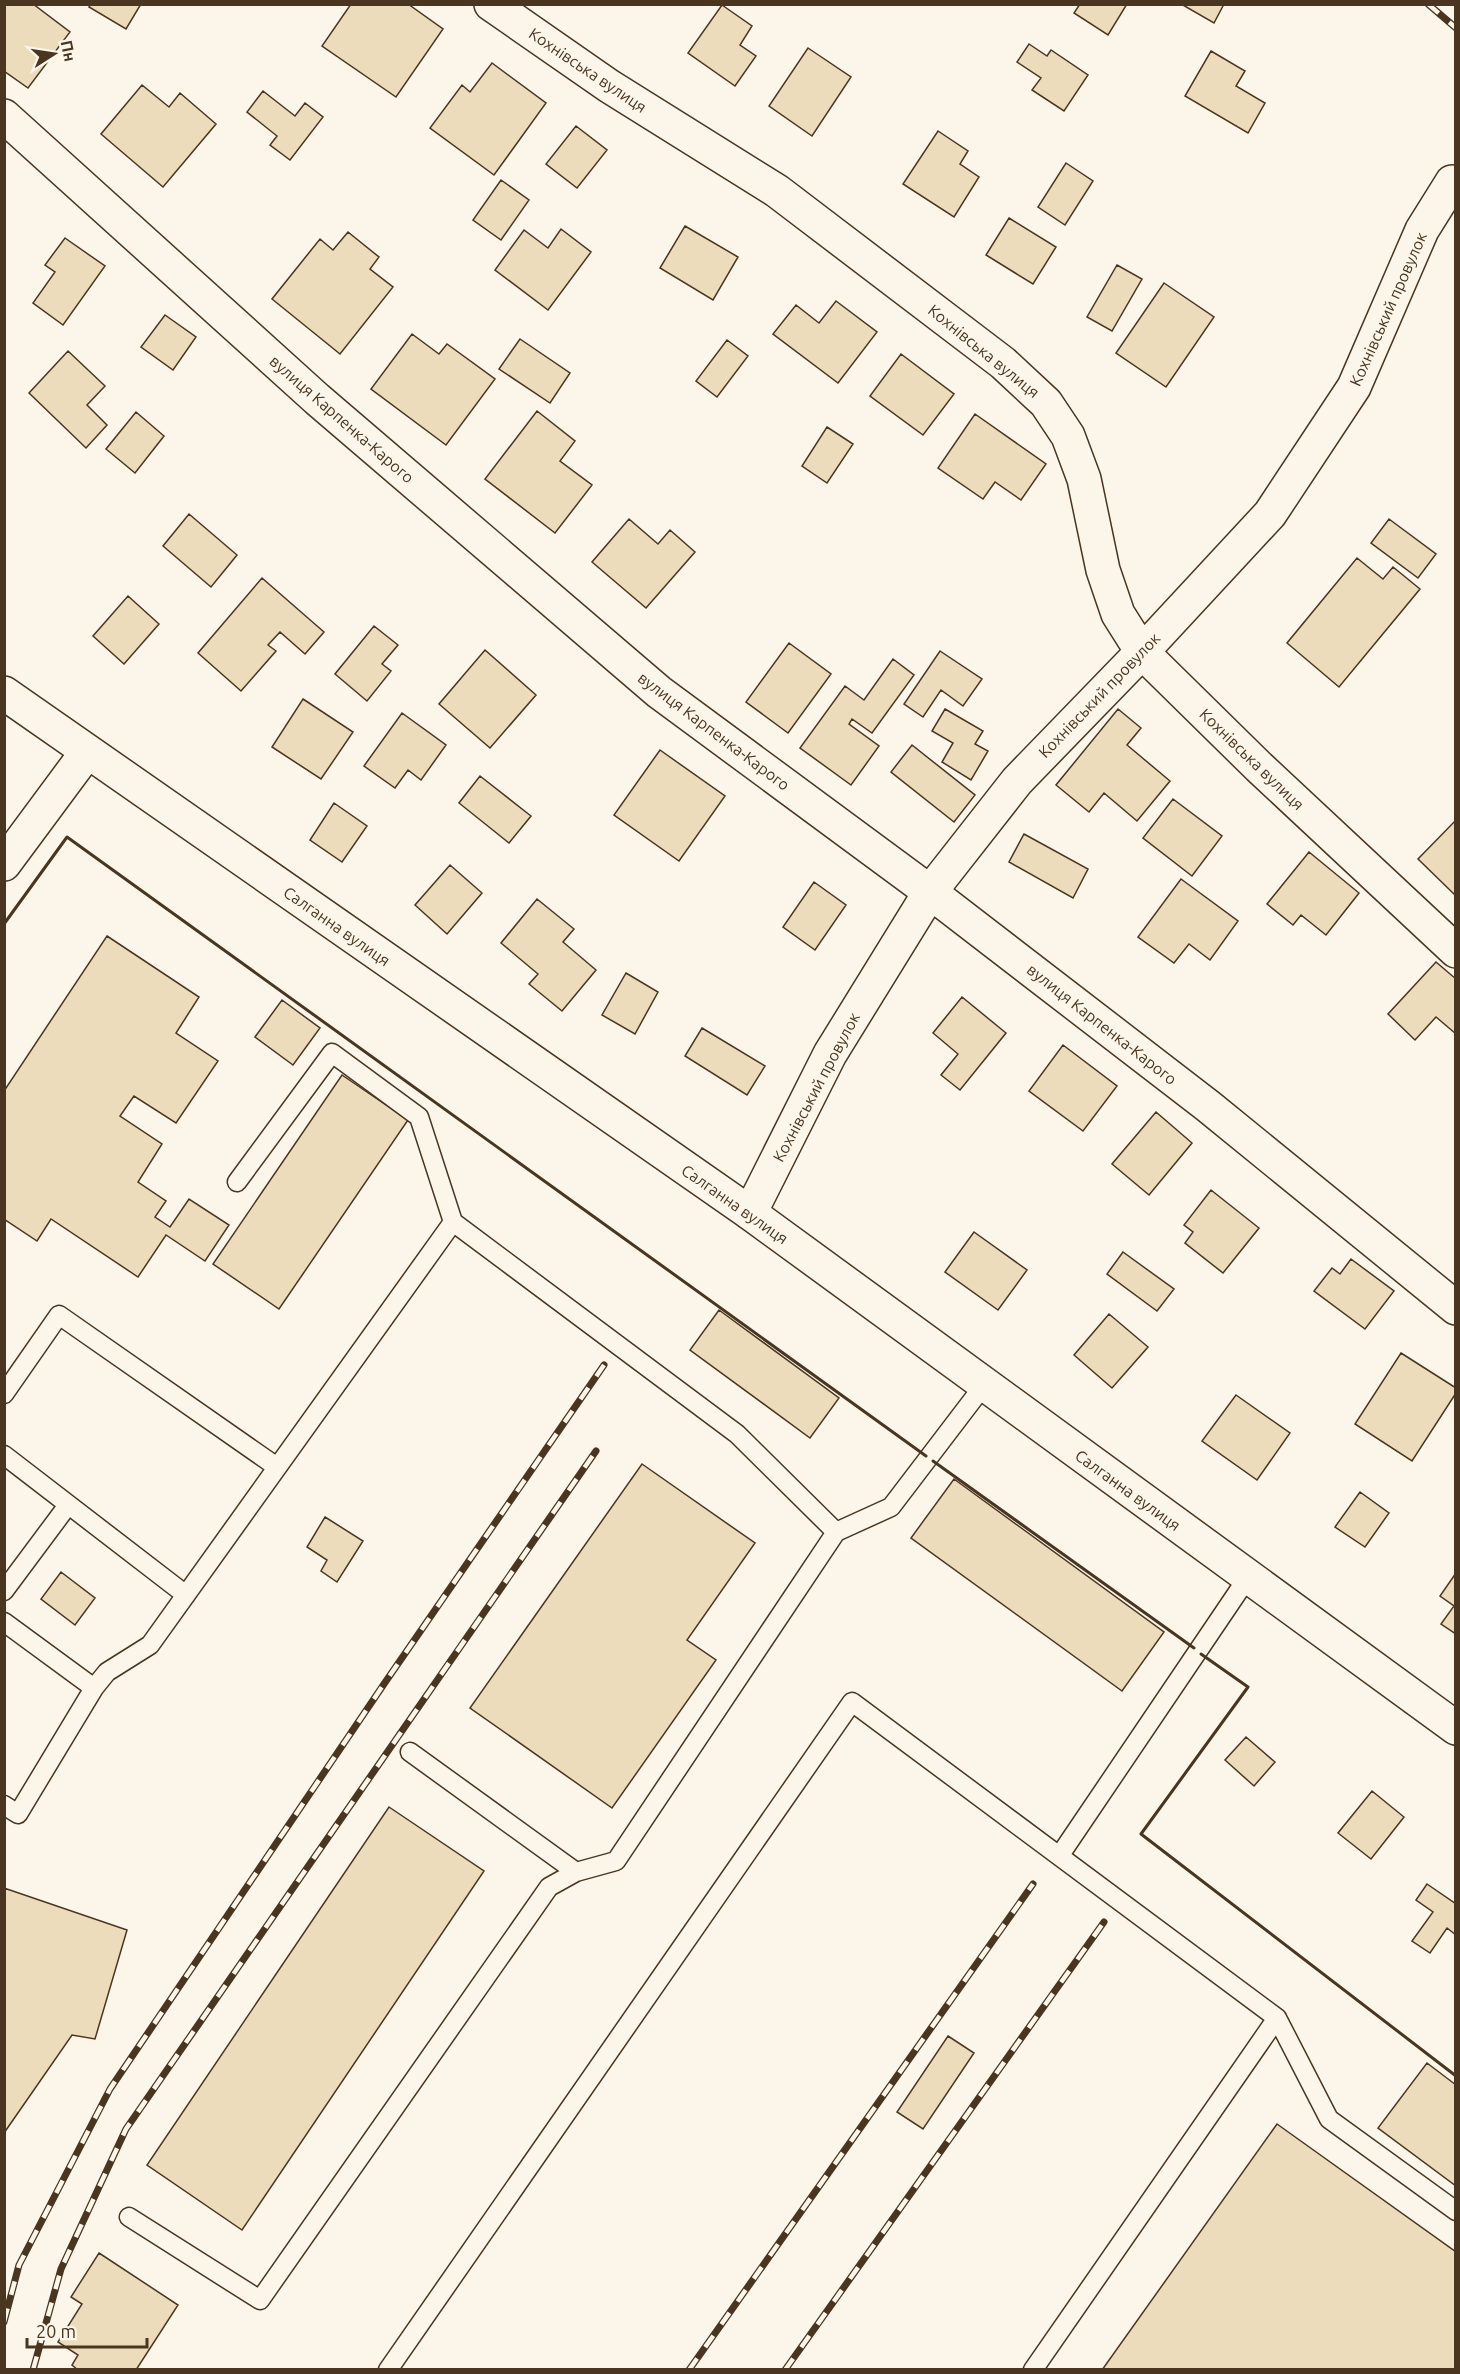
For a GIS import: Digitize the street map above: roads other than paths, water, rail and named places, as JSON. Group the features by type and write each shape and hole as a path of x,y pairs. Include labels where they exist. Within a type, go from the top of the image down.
{"street":[{"name":"Кохнівська вулиця","path":"490,4 609,86 777,191 1003,363 1046,403 1068,436 1084,479 1103,570 1119,614 1142,651 1259,767 1455,951"},
{"name":"вулиця Карпенка-Карого","path":"4,116 317,399 659,692 930,891 1208,1106 1455,1308"},
{"name":"Кохнівський провулок","path":"750,1214 830,1054 930,891 1017,780 1270,514 1354,387 1422,230 1452,182"},
{"name":"Салганна вулиця","path":"4,693 750,1214 1455,1728"},
{"path":"4,864 87,752"}],"lane":[{"path":"237,1182 332,1053 419,1117 453,1222 737,1434 836,1532"},
{"path":"4,1805 18,1815 94,1688 107,1672 150,1644 453,1222"},
{"path":"4,1394 59,1315 278,1467"},
{"path":"129,2217 260,2300 549,1887 576,1872 616,1861 836,1532 891,1507 984,1384"},
{"path":"4,1455 186,1595"},
{"path":"4,1591 68,1504"},
{"path":"1060,1855 1248,1578"},
{"path":"4,1622 94,1688"},
{"path":"388,2370 852,1702 1277,2018 1329,2119 1455,2211"},
{"path":"410,1752 576,1872"},
{"path":"1033,2370 1277,2018"}],"railway":[{"path":"1428,4 1456,28"},
{"path":"4,2322 19,2265 110,2089 384,1684 604,1365"},
{"path":"33,2370 61,2269 126,2129 596,1451"},
{"path":"689,2370 1033,1884"},
{"path":"785,2370 1104,1922"}]}
